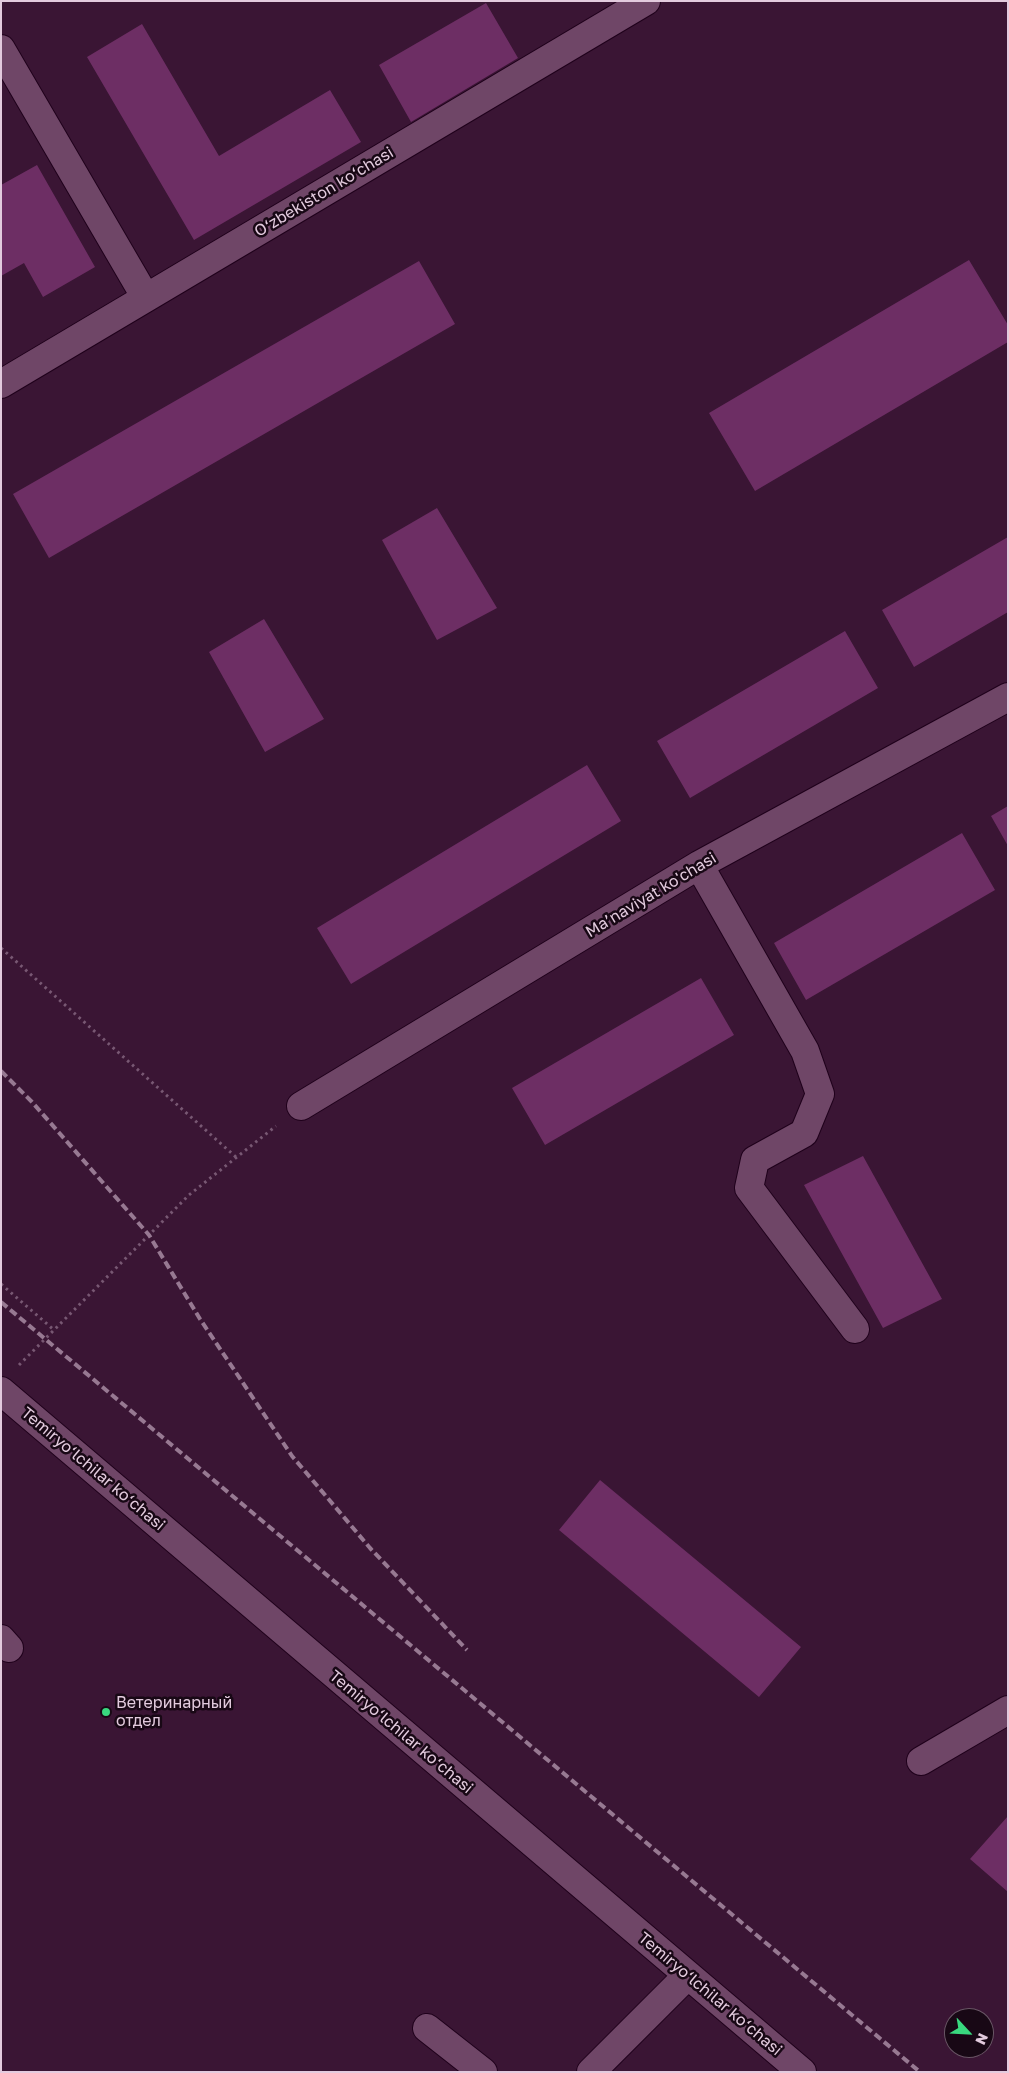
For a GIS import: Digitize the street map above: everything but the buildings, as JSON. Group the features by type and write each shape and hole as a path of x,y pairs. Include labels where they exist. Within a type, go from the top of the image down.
{"street":[{"name":"O‘zbekiston ko‘chasi","path":"1,384 646,1"},
{"path":"1,49 146,298"},
{"name":"Ma’naviyat ko'chasi","path":"301,1106 699,866 1008,697"},
{"path":"699,866 805,1051 820,1094 804,1133 755,1160 749,1188 855,1329"},
{"name":"Temiryo‘lchilar ko‘chasi","path":"8,1381 688,1975 802,2072"},
{"path":"921,1761 1008,1710"},
{"path":"591,2072 688,1975"},
{"path":"427,2028 483,2072"}],"path":[{"path":"1,948 237,1158"},
{"path":"8,1381 54,1330 189,1195 301,1106"},
{"path":"1,1284 54,1330"}],"railway":[{"path":"1,1071 32,1102 149,1235 200,1319 292,1456 370,1548 467,1650"},
{"path":"1,1302 920,2072"}],"place":[{"name":"Ветеринарный отдел","path":"106,1712"}]}
